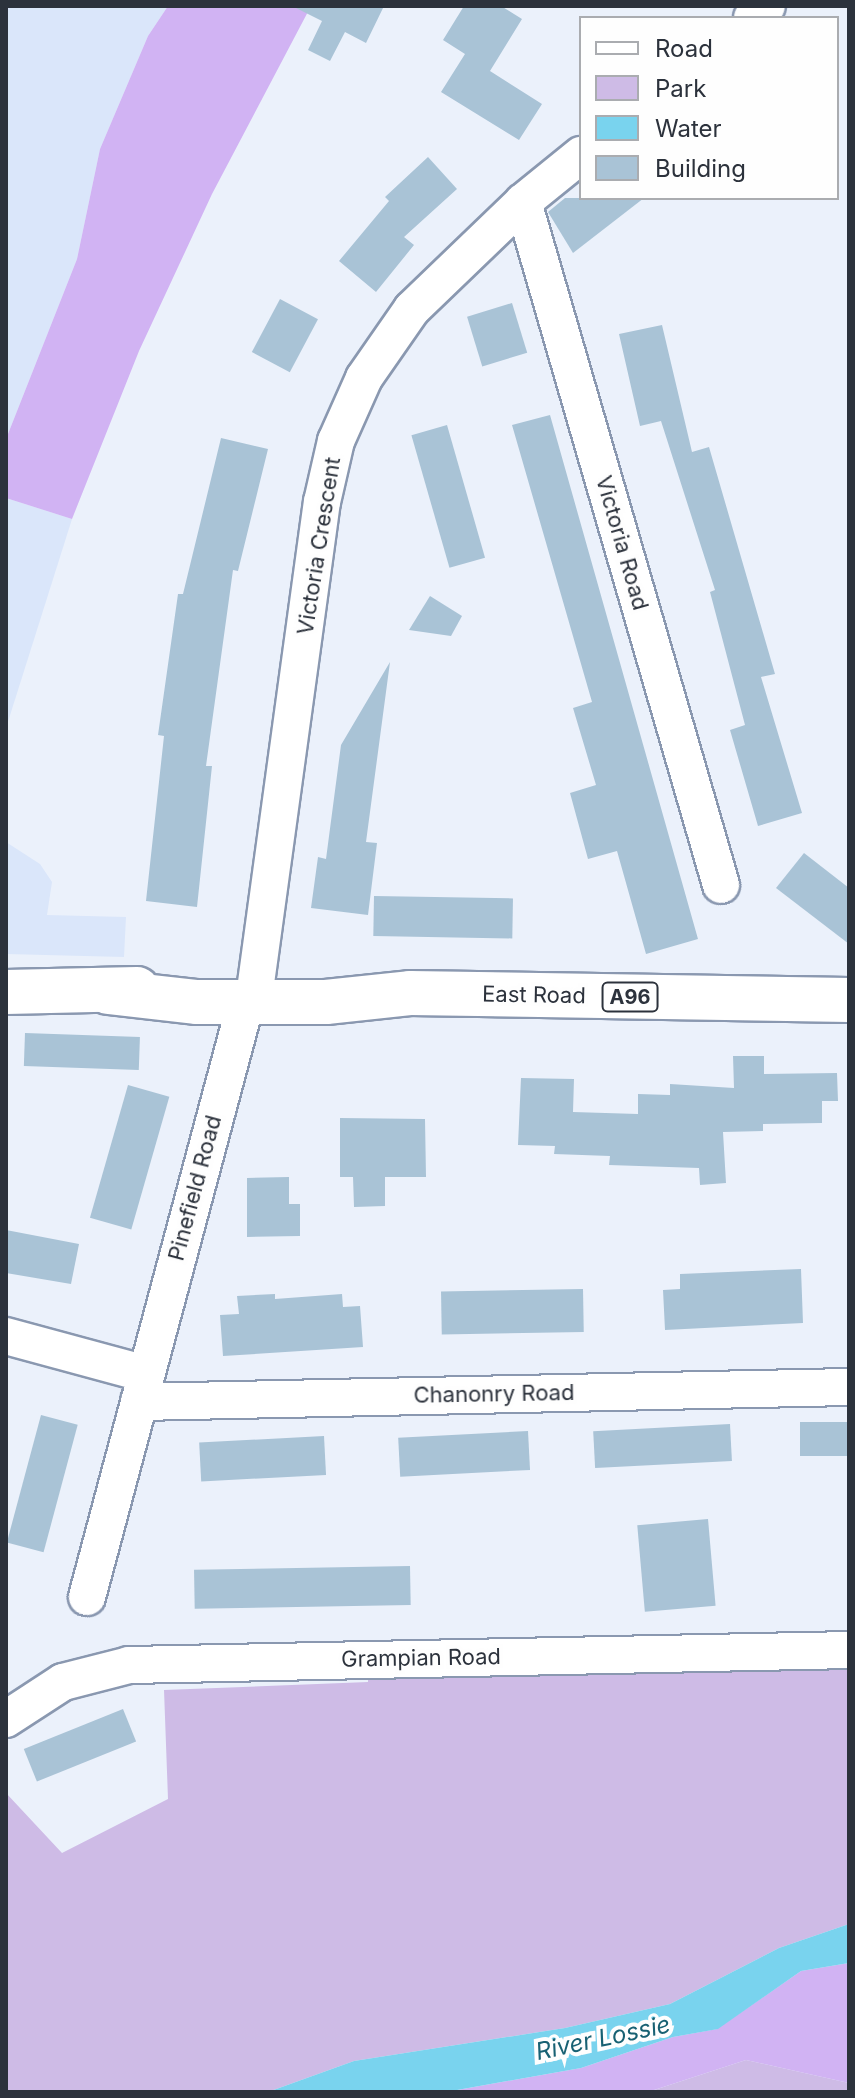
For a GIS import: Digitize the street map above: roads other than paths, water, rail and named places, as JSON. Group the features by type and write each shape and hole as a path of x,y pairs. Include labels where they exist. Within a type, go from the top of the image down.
{"highway":[{"name":"A96","path":"6,992 251,992"},
{"name":"East Road","path":"251,992 849,1000"}],"street":[{"name":"Victoria Crescent","path":"251,992 322,502 336,441 364,378 412,309 523,202 579,157"},
{"name":"Victoria Road","path":"523,202 721,885"},
{"name":"Pinefield Road","path":"87,1597 251,992"},
{"path":"6,1336 143,1388"},
{"name":"Chanonry Road","path":"143,1388 849,1387"},
{"name":"Grampian Road","path":"6,1719 63,1682 129,1665 849,1650"}],"water":[{"name":"River Lossie","path":"849,1924 849,1963 801,1971 718,2029 673,2037 581,2068 446,2092 268,2092 354,2061 565,2028 670,2004 779,1948"}]}
